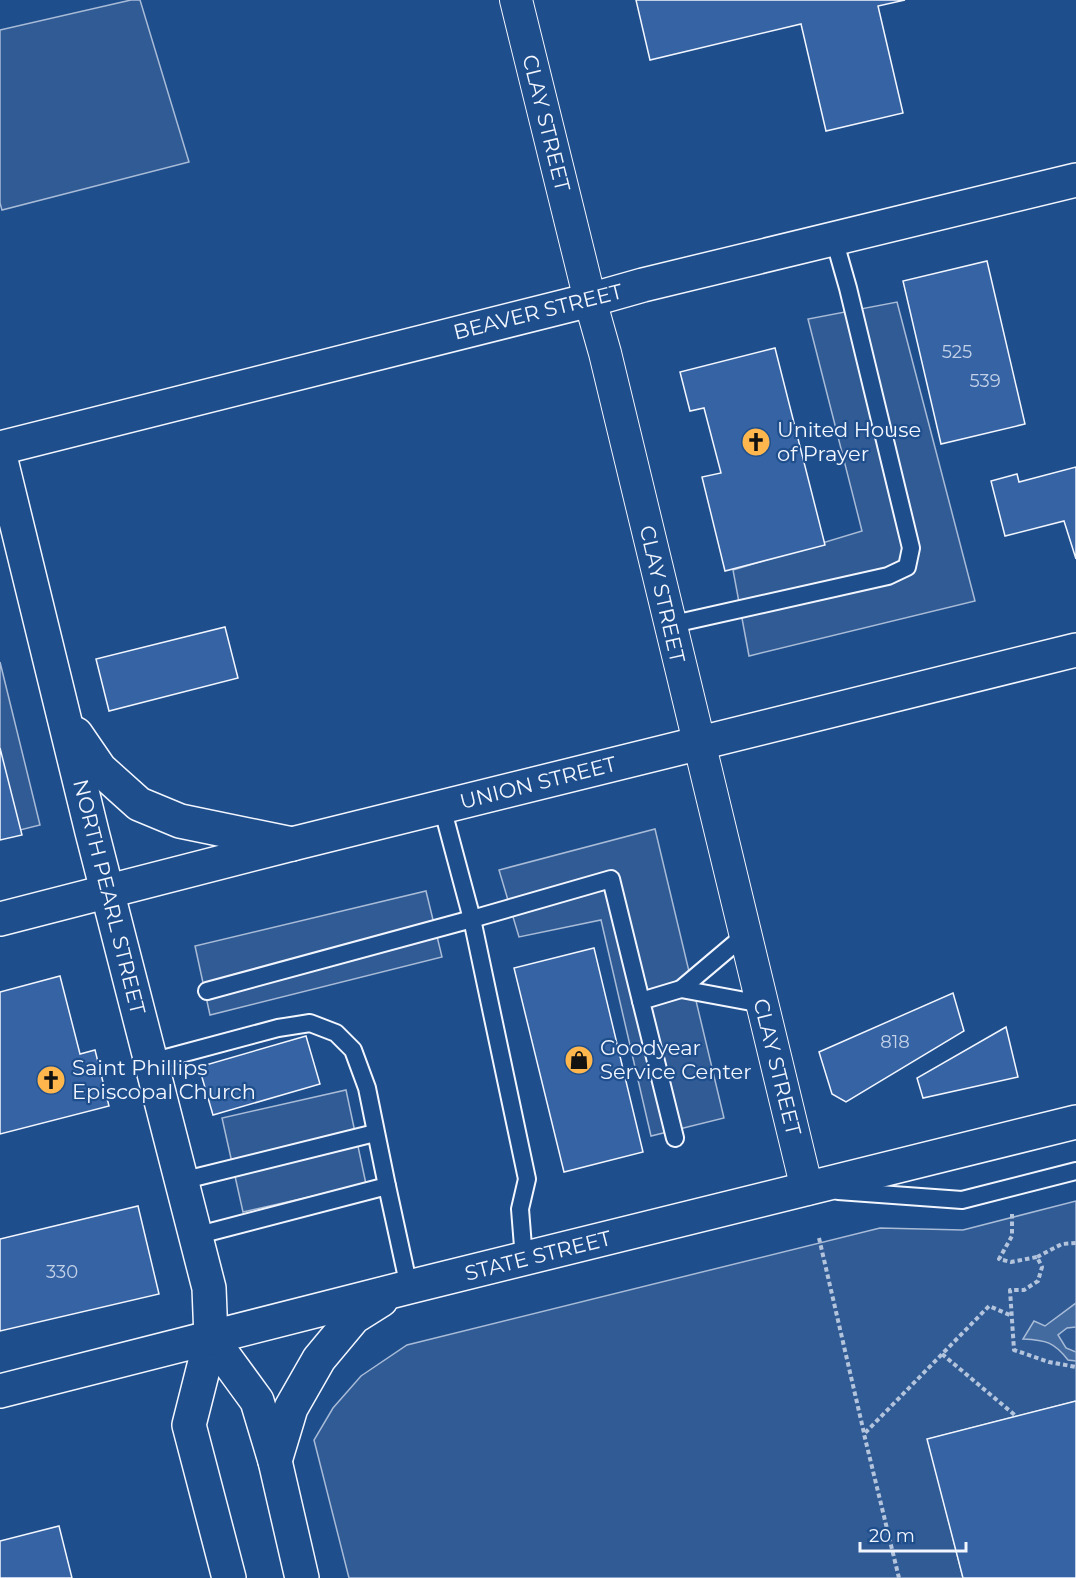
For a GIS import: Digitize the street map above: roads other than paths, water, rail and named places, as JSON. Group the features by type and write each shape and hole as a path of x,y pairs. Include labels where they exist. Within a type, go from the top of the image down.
{"main road":[{"name":"BEAVER STREET","path":"0,447 643,285 1076,180"},
{"name":"NORTH PEARL STREET","path":"0,456 209,1288 211,1338 189,1425 229,1578"},
{"name":"UNION STREET","path":"0,919 292,844 1076,650"},
{"path":"65,719 100,769 139,804 180,821 292,844"},
{"name":"STATE STREET","path":"0,1391 1076,1122"},
{"path":"275,1461 291,1408 319,1359 354,1317 403,1289"},
{"path":"211,1338 257,1401 275,1461 302,1578"}],"street":[{"name":"CLAY STREET","path":"516,0 605,353 807,1189"}],"lane":[{"path":"669,625 888,576 907,567 911,548 834,239"},
{"path":"442,807 472,919 527,1179 520,1209 524,1259"},
{"path":"207,992 611,879 675,1138"},
{"path":"641,1001 681,989 746,934"},
{"path":"681,989 762,1004"},
{"path":"151,1062 278,1028 310,1023 336,1033 353,1050 367,1088 387,1186 403,1289"},
{"path":"181,1181 375,1133"},
{"path":"807,1189 962,1200 1076,1172"},
{"path":"195,1236 387,1186"}],"place":[{"name":"United House of Prayer","path":"756,442"},
{"name":"Goodyear Service Center","path":"579,1060"},
{"name":"Saint Phillips Episcopal Church","path":"51,1080"}]}
